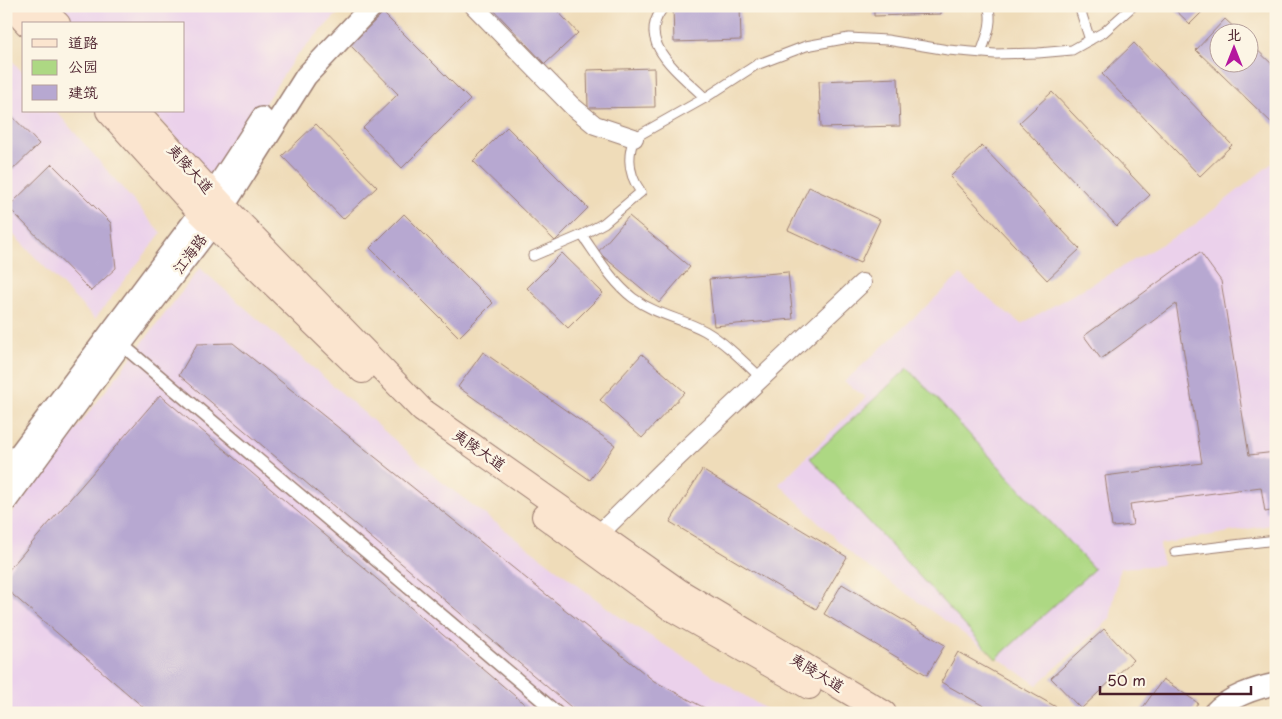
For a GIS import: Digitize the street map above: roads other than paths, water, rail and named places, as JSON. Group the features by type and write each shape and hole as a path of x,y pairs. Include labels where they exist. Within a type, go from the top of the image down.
{"main road":[{"path":"10,6 25,22"},
{"path":"39,6 56,22"},
{"name":"夷陵大道","path":"109,112 422,410 679,592 884,713"},
{"name":"夷陵大道","path":"138,112 212,210 413,421 670,608 853,713"}],"street":[{"name":"江海路","path":"6,472 212,210 300,62 354,6"},
{"name":"江海路","path":"6,501 121,344 306,76 372,6"},
{"path":"474,6 572,106 595,125 634,138"},
{"path":"598,535 862,283"},
{"path":"121,344 557,713"},
{"path":"1214,713 1220,706 1258,687 1276,684"}],"lane":[{"path":"665,6 658,14 653,29 656,45 663,56 705,98"},
{"path":"981,53 989,29 991,14 988,6"},
{"path":"1079,6 1090,40"},
{"path":"533,256 582,235 604,222 641,192 630,167 629,150 634,138 705,98 756,65 806,46 849,38 887,40 948,50 995,54 1072,50 1104,32 1132,6"},
{"path":"582,235 608,272 631,296 663,316 706,332 732,351 762,378"},
{"path":"1175,552 1276,540"}]}
